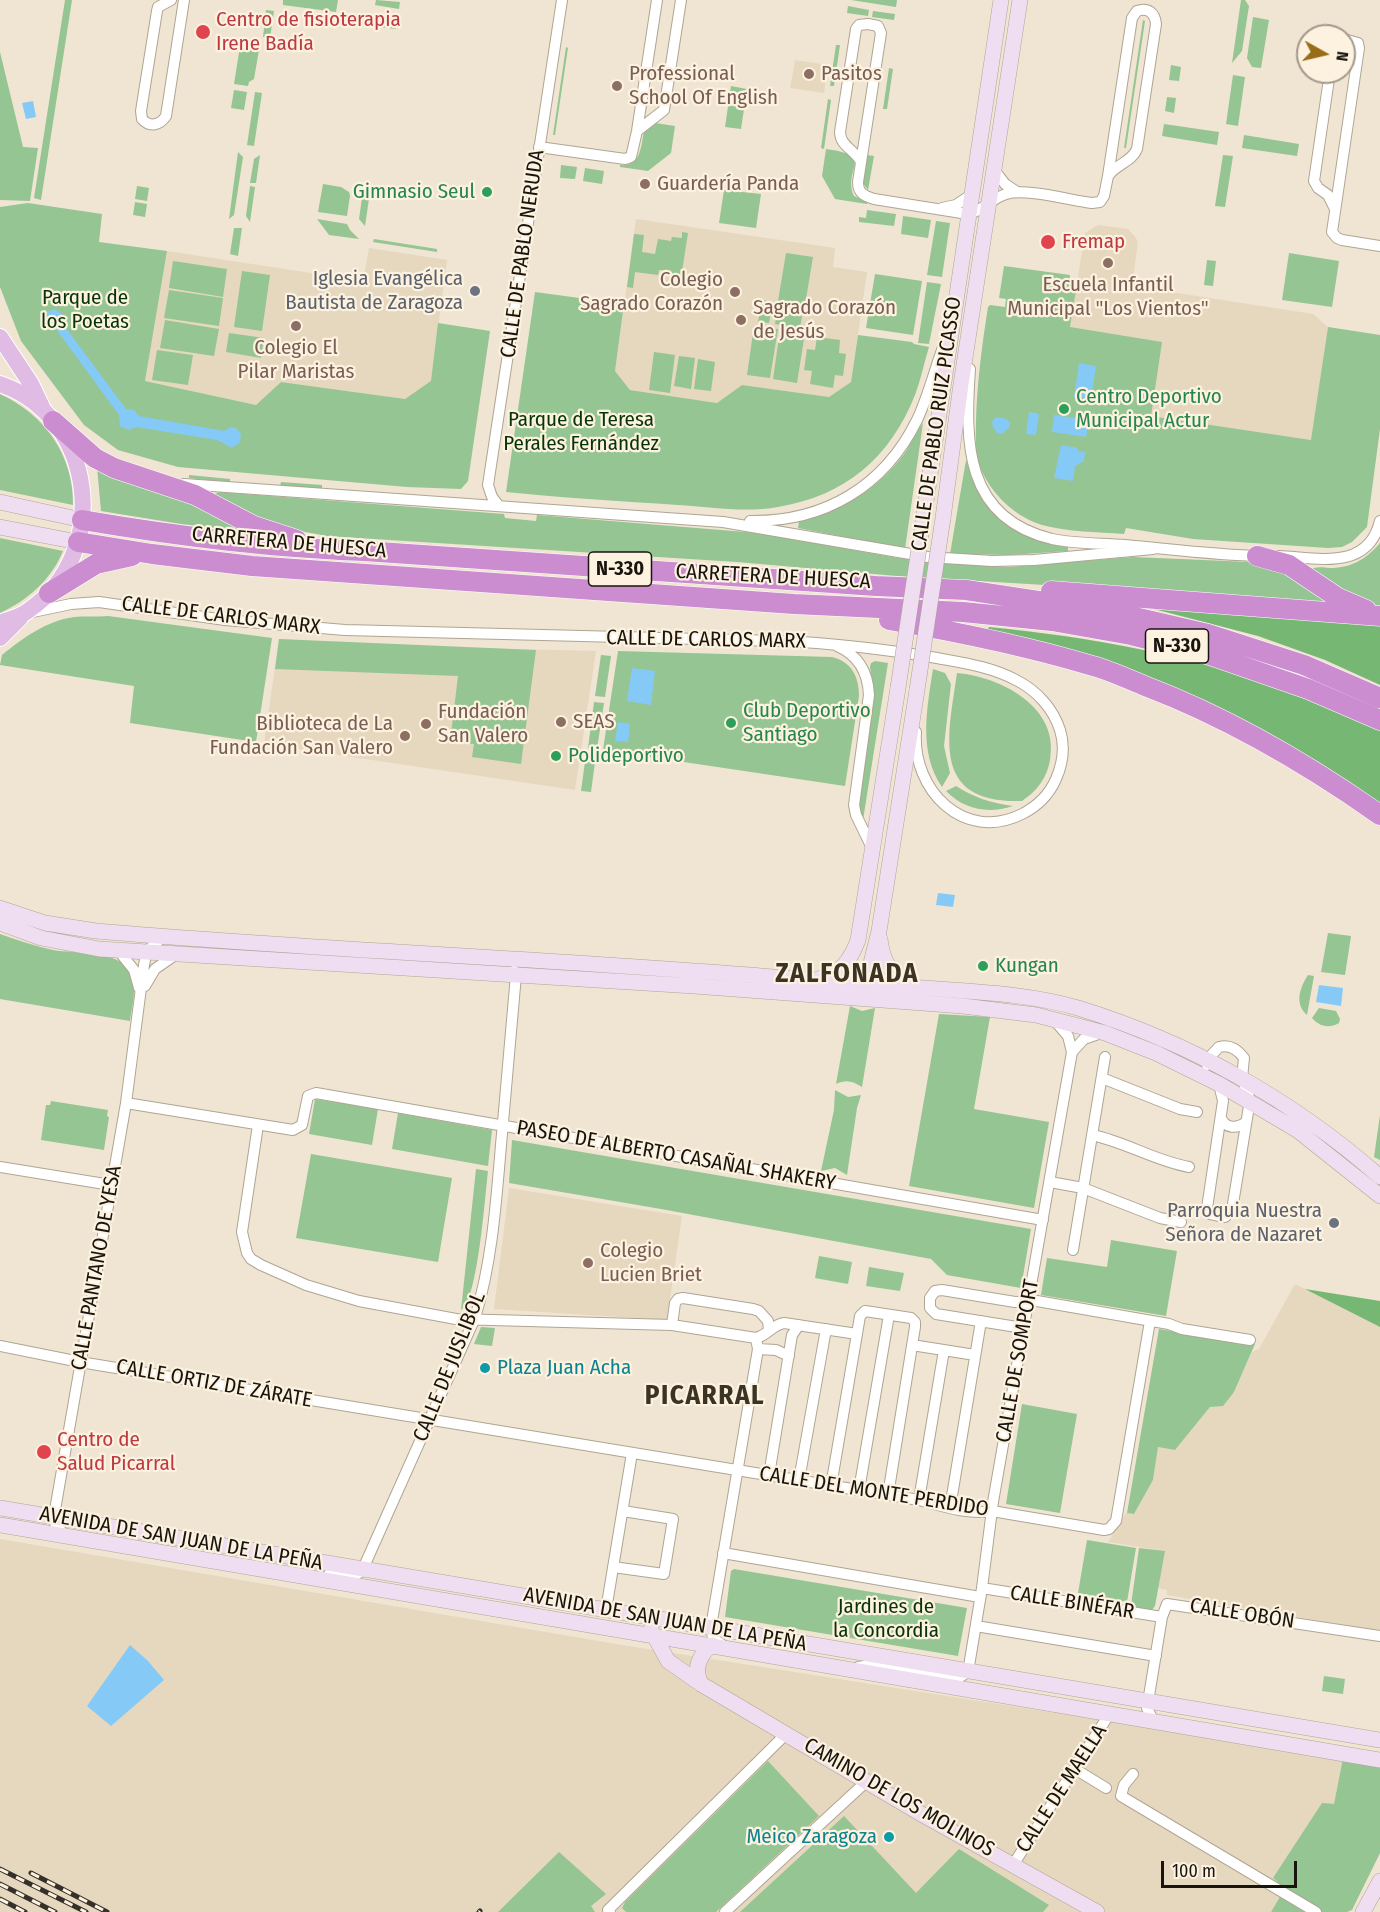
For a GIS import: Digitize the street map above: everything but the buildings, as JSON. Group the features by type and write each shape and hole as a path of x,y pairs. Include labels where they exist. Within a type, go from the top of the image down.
{"highway":[{"path":"48,416 95,458 114,468 205,499 244,522 274,534 364,551"},
{"name":"CARRETERA DE HUESCA","path":"82,520 244,544 303,549 966,590 1117,613 1208,634 1304,665 1380,698"},
{"name":"CARRETERA DE HUESCA","path":"78,542 252,566 794,604 963,612 1052,621 1131,635 1207,654 1318,693 1380,720"},
{"path":"49,593 102,562 126,556 152,554"},
{"path":"1257,556 1289,565 1338,598 1380,615"},
{"path":"966,590 1062,592 1380,615"},
{"path":"794,604 992,639 1096,667 1190,703 1263,739 1351,794 1380,815"}],"main road":[{"name":"CALLE DE PABLO RUIZ PICASSO","path":"862,983 859,971 858,940 1001,0"},
{"name":"CALLE DE PABLO RUIZ PICASSO","path":"862,983 872,965 879,931 1020,0"},
{"path":"0,337 31,384 48,416 66,439 81,478 84,500 78,542 66,569 49,593 23,614 16,624 0,638"},
{"path":"0,384 21,394 48,416"},
{"path":"0,502 82,520"},
{"path":"0,527 78,542"},
{"path":"0,623 23,614"},
{"path":"0,908 61,926 96,932 918,987 1014,995 1050,1001 1099,1015 1151,1035 1242,1078 1328,1134 1380,1177"},
{"path":"0,923 55,942 118,950 831,996 997,1009 1052,1018 1106,1033 1156,1053 1217,1082 1297,1130 1380,1196"},
{"name":"CALLE DE PABLO RUIZ PICASSO","path":"879,931 882,954 892,972 903,981 918,987"},
{"name":"CALLE DE PABLO RUIZ PICASSO","path":"811,980 824,978 840,969 852,954 858,940"},
{"path":"831,996 862,983"},
{"path":"862,983 869,993 887,1002"},
{"name":"AVENIDA DE SAN JUAN DE LA PEÑA","path":"0,1508 1380,1740"},
{"name":"AVENIDA DE SAN JUAN DE LA PEÑA","path":"0,1525 1380,1760"},
{"name":"CAMINO DE LOS MOLINOS","path":"640,1616 654,1635 663,1656 701,1684 1097,1912"},
{"path":"701,1684 698,1677 698,1663 702,1654 719,1646"},
{"path":"1363,1912 1380,1881"}],"street":[{"path":"180,20 176,9 168,2 158,7 141,111 142,119 151,124 157,124 166,116 184,0"},
{"name":"CALLE DE PABLO NERUDA","path":"489,485 562,0"},
{"path":"539,147 628,159 632,154 637,131 657,0"},
{"path":"637,131 664,110 681,0"},
{"path":"861,162 840,139 856,29 859,25 868,24 878,26 881,33 858,188 865,196 968,214 979,211 1005,194 1018,192 1097,203 1104,196 1108,176 1132,18 1137,11 1147,9 1155,17 1156,24 1137,149 1134,156 1115,167 1108,176"},
{"path":"1356,42 1359,48 1356,68"},
{"path":"1328,84 1314,181 1332,201 1335,209"},
{"path":"1354,84 1332,232 1337,238 1380,246"},
{"path":"642,99 645,111 648,114 659,116"},
{"path":"849,147 860,142 865,136"},
{"path":"1112,146 1115,155 1127,159"},
{"path":"995,171 1005,184 1018,192"},
{"path":"1323,190 1335,185 1340,177"},
{"path":"938,208 956,205 971,195"},
{"path":"974,300 968,395 968,441 973,466 987,495 1010,519 1039,535 1067,541 1153,549 1257,556 1344,558 1365,548 1376,534 1380,521"},
{"path":"723,522 773,520 809,513 840,501 873,479 907,440 924,404 951,328"},
{"path":"157,482 723,522 928,557 992,561 1034,560 1153,549"},
{"path":"462,504 479,497 489,485"},
{"path":"489,485 492,497 499,506"},
{"name":"CALLE DE CARLOS MARX","path":"23,614 70,604 99,602 225,620 345,630 831,643 884,649 969,664 1005,674 1029,688 1051,711 1063,740 1060,771 1048,794 1032,808 1002,821 982,821 969,818 944,805 925,781 918,763 915,738 916,692"},
{"path":"831,643 855,656 867,677 869,695 854,805 856,815 872,848"},
{"path":"147,951 163,937"},
{"path":"279,959 288,944"},
{"name":"CALLE PANTANO DE YESA","path":"118,950 138,978 140,997"},
{"name":"CALLE PANTANO DE YESA","path":"54,1518 126,1103 147,951"},
{"name":"CALLE PANTANO DE YESA","path":"140,997 155,969 169,957 182,954"},
{"path":"510,960 516,975"},
{"name":"CALLE DE JUSLIBOL","path":"363,1569 475,1318 490,1256 516,975"},
{"path":"1079,1024 1099,1015"},
{"path":"1052,1018 1065,1031 1071,1049 1084,1039 1106,1033"},
{"name":"CALLE DE SOMPORT","path":"968,1672 1023,1328 1050,1182 1071,1049 1079,1024"},
{"path":"1219,1047 1233,1048 1244,1058 1242,1078 1250,1100 1232,1210 1225,1217 1213,1216 1207,1208 1223,1095 1208,1070 1207,1060 1219,1047"},
{"path":"1073,1250 1105,1057"},
{"path":"1102,1078 1180,1109 1197,1112"},
{"name":"PASEO DE ALBERTO CASAÑAL SHAKERY","path":"258,1125 285,1130 293,1130 302,1125 309,1095 316,1092 1043,1220"},
{"path":"126,1103 258,1125 242,1229 245,1248 251,1259 261,1266 306,1285 359,1301 456,1319 672,1325 757,1344 789,1356"},
{"path":"1221,1118 1225,1125 1233,1128 1242,1126 1246,1122"},
{"path":"1092,1135 1113,1139 1171,1164 1189,1167"},
{"path":"0,1167 111,1185"},
{"path":"1050,1182 1083,1188 1160,1218 1181,1222"},
{"path":"1023,1328 932,1311 930,1298 935,1291 942,1290 1015,1302 1037,1301 1250,1340"},
{"path":"672,1325 675,1303 681,1298 755,1310 768,1321 769,1330"},
{"path":"831,1486 860,1316 863,1312 889,1315 914,1320 915,1324 888,1495"},
{"path":"859,1490 889,1315"},
{"path":"950,1508 981,1321"},
{"name":"CALLE DEL MONTE PERDIDO","path":"429,1421 919,1500 950,1508 982,1513 992,1511 1099,1529 1109,1528 1114,1525 1120,1502 1150,1322"},
{"path":"719,1646 713,1638 711,1627 757,1344 769,1330 781,1323 857,1334"},
{"path":"769,1475 793,1331 799,1325"},
{"path":"799,1480 826,1329"},
{"path":"912,1345 975,1355"},
{"name":"CALLE ORTIZ DE ZÁRATE","path":"0,1346 80,1362 429,1421"},
{"path":"919,1500 944,1350"},
{"path":"606,1610 632,1453"},
{"path":"614,1567 664,1574 673,1519 623,1511"},
{"path":"54,1518 58,1528 65,1536"},
{"path":"723,1553 981,1593"},
{"name":"AVENIDA DE SAN JUAN DE LA PEÑA","path":"269,1571 305,1571 351,1576 358,1575 363,1569"},
{"name":"CALLE BINÉFAR","path":"981,1593 1162,1617"},
{"name":"CALLE OBÓN","path":"1148,1702 1162,1617 1166,1605 1171,1603 1380,1636"},
{"path":"976,1626 1156,1656"},
{"name":"AVENIDA DE SAN JUAN DE LA PEÑA","path":"852,1670 870,1665 949,1678 960,1677 968,1672"},
{"path":"1148,1702 1148,1713 1153,1720"},
{"name":"CALLE DE MAELLA","path":"1013,1865 1110,1713"},
{"path":"610,1912 608,1910 787,1733"},
{"path":"1075,1769 1106,1788"},
{"path":"1133,1774 1124,1785 1120,1796 1316,1912"},
{"path":"725,1912 867,1781"}],"shaded area":[{"name":"Pasitos","path":"794,60 828,65 824,93 790,88"},
{"name":"Sagrado Corazón de Jesús","path":"636,219 835,248 833,267 867,272 851,382 829,397 742,385 717,403 630,390 615,371"},
{"path":"1098,225 1128,229 1136,238 1138,242 1132,286 1313,314 1328,327 1312,440 1151,416 1070,327 1085,233"},
{"name":"Colegio El Pilar Maristas","path":"369,248 447,260 431,382 405,399 281,382 256,405 145,381 167,251 363,281"},
{"name":"Fundación San Valero","path":"279,639 392,646 596,651 575,790 264,744"},
{"name":"Colegio Lucien Briet","path":"509,1188 682,1216 667,1320 494,1309"},
{"path":"1295,1284 1380,1327 1380,1631 1167,1595 1167,1590 1158,1588 1164,1551 1108,1542 1126,1513 1134,1514 1153,1480 1158,1447 1175,1450 1210,1407 1234,1392 1252,1352 1259,1349"},
{"path":"0,1539 622,1645 1343,1758 1334,1804 1274,1878 1285,1887 1271,1912 0,1912"}],"green space":[{"path":"65,0 72,0 41,200 34,198"},
{"path":"283,0 338,0 336,12 283,5"},
{"path":"376,0 400,2 399,9 375,5"},
{"path":"851,0 897,0 896,7"},
{"path":"1241,0 1245,0 1249,6 1242,51 1232,63"},
{"path":"848,6 869,10 868,16 847,13"},
{"path":"266,10 274,11 270,38 263,37"},
{"path":"873,11 895,14 894,20 872,17"},
{"path":"347,15 371,18 370,25 346,22"},
{"path":"1253,17 1269,20 1261,68 1252,67 1247,58"},
{"path":"373,19 397,22 396,29 372,26"},
{"path":"1143,20 1145,21 1126,148 1124,148"},
{"path":"241,40 255,42 259,50 254,79 249,82 248,86 234,84"},
{"path":"836,45 840,45 834,86 830,86"},
{"path":"566,47 568,48 555,135 553,135"},
{"path":"0,52 23,147 38,148 30,201 0,200"},
{"path":"1171,65 1181,67 1179,81 1169,80"},
{"path":"889,68 893,69 887,109 883,109"},
{"path":"1233,75 1245,77 1238,126 1226,124"},
{"path":"731,86 747,89 741,129 725,127"},
{"path":"234,90 247,92 244,110 231,108"},
{"path":"255,92 262,93 254,146 247,145"},
{"path":"1167,97 1176,98 1174,113 1165,111"},
{"path":"828,99 831,100 824,149 821,148"},
{"path":"655,123 675,126 671,153 648,171 620,167 636,159 641,149 644,131"},
{"path":"1164,124 1219,132 1217,145 1162,136"},
{"path":"1244,135 1299,144 1297,156 1242,148"},
{"path":"826,149 850,155 854,160 851,186 854,196 867,204 835,199 822,176"},
{"path":"238,152 243,157 234,215 229,219"},
{"path":"260,155 256,183 250,183 254,159"},
{"path":"867,155 874,156 868,190 863,183"},
{"path":"1223,155 1233,156 1225,207 1215,206"},
{"path":"561,165 577,167 575,179 560,178"},
{"path":"585,168 604,171 602,184 583,181"},
{"path":"323,184 341,187 349,192 347,216 318,212"},
{"path":"137,186 149,188 147,201 135,199"},
{"path":"250,186 255,187 250,222 246,216"},
{"path":"724,190 761,194 756,228 719,223"},
{"path":"363,191 370,192 365,226 359,219"},
{"path":"135,202 147,204 145,217 133,215"},
{"name":"Parque de los Poetas","path":"28,203 102,214 99,242 167,251 145,381 256,405 281,382 405,399 431,381 438,323 490,331 468,481 461,489 407,487 178,467 118,450 84,425 21,341 0,287 0,207"},
{"path":"867,210 896,214 894,226 859,222 859,217 866,218"},
{"path":"903,216 931,220 928,238 901,234"},
{"path":"317,219 347,224 359,239 329,235"},
{"path":"936,221 950,223 942,277 927,275"},
{"path":"234,228 242,228 238,256 230,254"},
{"path":"682,232 688,233 681,278 669,277 670,271 659,270 658,275 635,272 633,288 627,287 634,234 644,235 642,252 655,254 658,239 671,241 672,237 682,238"},
{"path":"374,239 437,249 437,252 373,242"},
{"path":"786,253 813,257 804,311 777,307"},
{"path":"1289,253 1339,261 1332,307 1282,300"},
{"path":"1207,260 1216,261 1213,286 1204,285"},
{"path":"173,261 227,269 223,297 169,288"},
{"name":"Centro Deportivo Municipal Actur","path":"1004,266 1070,275 1069,283 1077,284 1070,327 1162,342 1151,416 1311,440 1328,327 1380,335 1380,429 1367,527 1352,542 1342,547 1328,548 1193,539 1126,528 1124,534 1072,530 1042,525 1010,508 986,480 977,458 976,449 977,392 988,307 990,305 1005,307 1006,299 999,298"},
{"path":"242,271 270,275 262,331 234,327"},
{"path":"875,274 922,281 913,335 866,328"},
{"path":"927,282 941,284 929,344 918,343"},
{"path":"169,290 223,298 219,326 164,318"},
{"name":"Parque de Teresa Perales Fernández","path":"535,292 624,304 615,371 630,390 717,403 742,385 829,397 851,382 858,335 912,342 929,347 915,395 892,438 862,470 844,483 802,502 766,509 741,510 506,492"},
{"path":"762,300 773,302 769,323 758,322"},
{"path":"777,312 802,316 800,328 775,324"},
{"path":"165,320 219,329 214,356 160,348"},
{"path":"754,326 778,329 770,378 747,375"},
{"path":"780,330 805,333 797,383 773,379"},
{"path":"229,333 264,338 261,358 226,352"},
{"path":"817,337 840,340 839,353 846,354 843,376 835,375 833,388 810,384 812,371 804,370 807,349 815,350"},
{"path":"157,350 193,355 188,385 152,380"},
{"path":"654,352 675,355 670,393 649,390"},
{"path":"679,356 695,358 691,389 674,386"},
{"path":"698,359 715,362 711,391 694,389"},
{"path":"0,394 16,402 30,413 53,438 68,469 73,505 0,490"},
{"path":"923,423 905,549 798,528 799,521 844,505 883,478 904,454"},
{"path":"966,460 981,493 1004,519 1033,537 1068,547 1068,551 1010,555 950,554"},
{"path":"97,467 186,497 252,532 181,524 101,511"},
{"path":"189,475 230,479 230,483 189,478"},
{"path":"281,482 322,485 322,489 280,486"},
{"path":"219,492 504,514 505,518 536,521 537,515 758,533 898,558 959,564 1009,567 1133,557 1250,562 1279,569 1324,602 897,576 737,562 327,536 262,524 213,495"},
{"path":"0,538 63,551 52,571 38,588 20,602 0,613"},
{"path":"1380,543 1380,606 1365,603 1307,571 1315,568 1338,568 1352,564 1364,558"},
{"path":"1150,608 1380,625 1380,685 1325,660 1258,636"},
{"path":"108,616 272,638 256,742 130,723 134,686 0,665 2,655 44,626 74,617"},
{"path":"989,627 1104,642 1180,658 1292,692 1380,729 1380,803 1318,762 1262,730 987,630"},
{"path":"279,639 536,650 521,764 472,757 474,744 450,742 458,676 275,669"},
{"name":"Club Deportivo Santiago","path":"618,651 839,659 853,671 858,683 859,696 845,786 603,750"},
{"path":"601,655 611,656 605,697 595,696"},
{"path":"875,661 888,663 863,820 859,812 859,802 874,692 870,667"},
{"path":"933,669 945,673 951,684 944,746 950,773 942,787 934,773 927,745 927,714"},
{"path":"957,673 992,681 1008,688 1037,710 1046,725 1051,741 1049,767 1040,783 1022,801 992,799 972,791 959,778 952,762 949,742"},
{"path":"594,702 604,703 597,749 588,748"},
{"path":"586,754 596,755 591,792 581,791"},
{"path":"956,786 983,799 1013,806 995,810 977,809 961,802 946,791"},
{"path":"1328,933 1351,936 1345,975 1321,972"},
{"path":"0,934 53,950 95,954 116,959 130,972 134,984 130,1021 0,999"},
{"path":"1308,975 1314,976 1307,1015 1299,1001"},
{"path":"850,1006 862,1011 875,1008 862,1087 849,1081 836,1084"},
{"path":"1319,1008 1336,1011 1340,1019 1339,1023 1324,1026 1318,1023 1312,1018"},
{"path":"939,1014 990,1017 974,1109 1049,1122 1034,1208 909,1186"},
{"path":"835,1090 848,1097 861,1095 847,1175 835,1168 821,1171 834,1110"},
{"path":"315,1099 378,1109 372,1145 309,1134"},
{"path":"51,1101 108,1110 104,1150 41,1140 46,1105 50,1105"},
{"path":"398,1113 492,1130 488,1166 392,1149"},
{"path":"1380,1115 1380,1160 1374,1157"},
{"path":"512,1140 1031,1229 1021,1288 947,1275 931,1259 509,1183"},
{"path":"311,1154 452,1178 438,1262 296,1238"},
{"path":"476,1169 488,1171 485,1201 472,1287 467,1302 461,1310"},
{"path":"1111,1240 1177,1251 1166,1316 1041,1295 1047,1258 1107,1267"},
{"path":"819,1256 852,1262 848,1284 815,1278"},
{"path":"869,1267 904,1273 900,1291 866,1286"},
{"path":"1305,1289 1380,1301 1380,1327"},
{"path":"481,1327 495,1328 492,1346 474,1344"},
{"path":"1159,1329 1255,1344 1234,1392 1223,1406 1210,1407 1175,1450 1158,1447 1153,1480 1134,1514 1127,1513"},
{"path":"1022,1404 1077,1414 1060,1513 1006,1504"},
{"path":"1087,1540 1136,1548 1127,1602 1078,1593"},
{"path":"1139,1548 1165,1551 1155,1606 1148,1615 1130,1612"},
{"name":"Jardines de la Concordia","path":"734,1569 967,1608 958,1656 725,1617 731,1571"},
{"path":"1324,1676 1345,1679 1343,1694 1322,1691"},
{"path":"1343,1758 1380,1765 1380,1853 1352,1910 1347,1912 1271,1912 1285,1888 1273,1878 1322,1803 1334,1804"},
{"path":"768,1761 819,1816 716,1912 626,1912 622,1908 625,1902"},
{"path":"844,1816 916,1893 959,1849 1049,1905 1043,1912 740,1912"},
{"path":"559,1852 606,1894 591,1906 595,1912 498,1912"}],"water":[{"path":"33,101 36,117 26,119 22,103"},
{"path":"55,309 63,315 63,324 126,409 134,410 139,416 224,431 231,427 236,428 241,434 240,442 232,448 217,440 136,427 129,430 120,426 119,415 56,329 45,323 47,312"},
{"path":"1079,363 1096,366 1091,399 1074,397"},
{"path":"1029,412 1039,414 1036,435 1026,434"},
{"path":"1054,415 1089,420 1086,437 1052,432"},
{"path":"997,417 1007,419 1010,423 1009,428 1002,434 997,433 992,425 993,419"},
{"path":"1061,445 1078,448 1078,451 1085,452 1084,461 1075,466 1073,481 1054,478"},
{"path":"632,668 655,671 651,705 627,701"},
{"path":"618,722 630,724 628,742 615,741"},
{"path":"938,893 955,895 953,907 936,905"},
{"path":"1319,985 1343,988 1341,1006 1316,1002"},
{"path":"130,1645 164,1680 111,1726 87,1706"}],"railway":[{"path":"0,1869 86,1912"},
{"path":"31,1873 107,1912"},
{"path":"0,1884 55,1912"},
{"path":"0,1899 25,1912"}],"place":[{"name":"Centro de fisioterapia Irene Badía","path":"203,32"},
{"name":"Pasitos","path":"809,74"},
{"name":"Professional School Of English","path":"617,86"},
{"name":"Guardería Panda","path":"645,184"},
{"name":"Gimnasio Seul","path":"487,192"},
{"name":"Fremap","path":"1048,242"},
{"name":"Escuela Infantil Municipal \"Los Vientos\"","path":"1108,263"},
{"name":"Iglesia Evangélica Bautista de Zaragoza","path":"475,291"},
{"name":"Colegio Sagrado Corazón","path":"735,292"},
{"name":"Sagrado Corazón de Jesús","path":"741,320"},
{"name":"Colegio El Pilar Maristas","path":"296,326"},
{"name":"Centro Deportivo Municipal Actur","path":"1064,409"},
{"name":"SEAS","path":"561,722"},
{"name":"Club Deportivo Santiago","path":"731,723"},
{"name":"Fundación San Valero","path":"426,724"},
{"name":"Biblioteca de La Fundación San Valero","path":"405,736"},
{"name":"Polideportivo","path":"556,756"},
{"name":"Kungan","path":"983,966"},
{"name":"Parroquia Nuestra Señora de Nazaret","path":"1334,1223"},
{"name":"Colegio Lucien Briet","path":"588,1263"},
{"name":"Plaza Juan Acha","path":"485,1368"},
{"name":"Centro de Salud Picarral","path":"44,1452"},
{"name":"Meico Zaragoza","path":"889,1837"}],"district":[{"name":"ZALFONADA","path":"847,974"},
{"name":"PICARRAL","path":"705,1396"}]}
